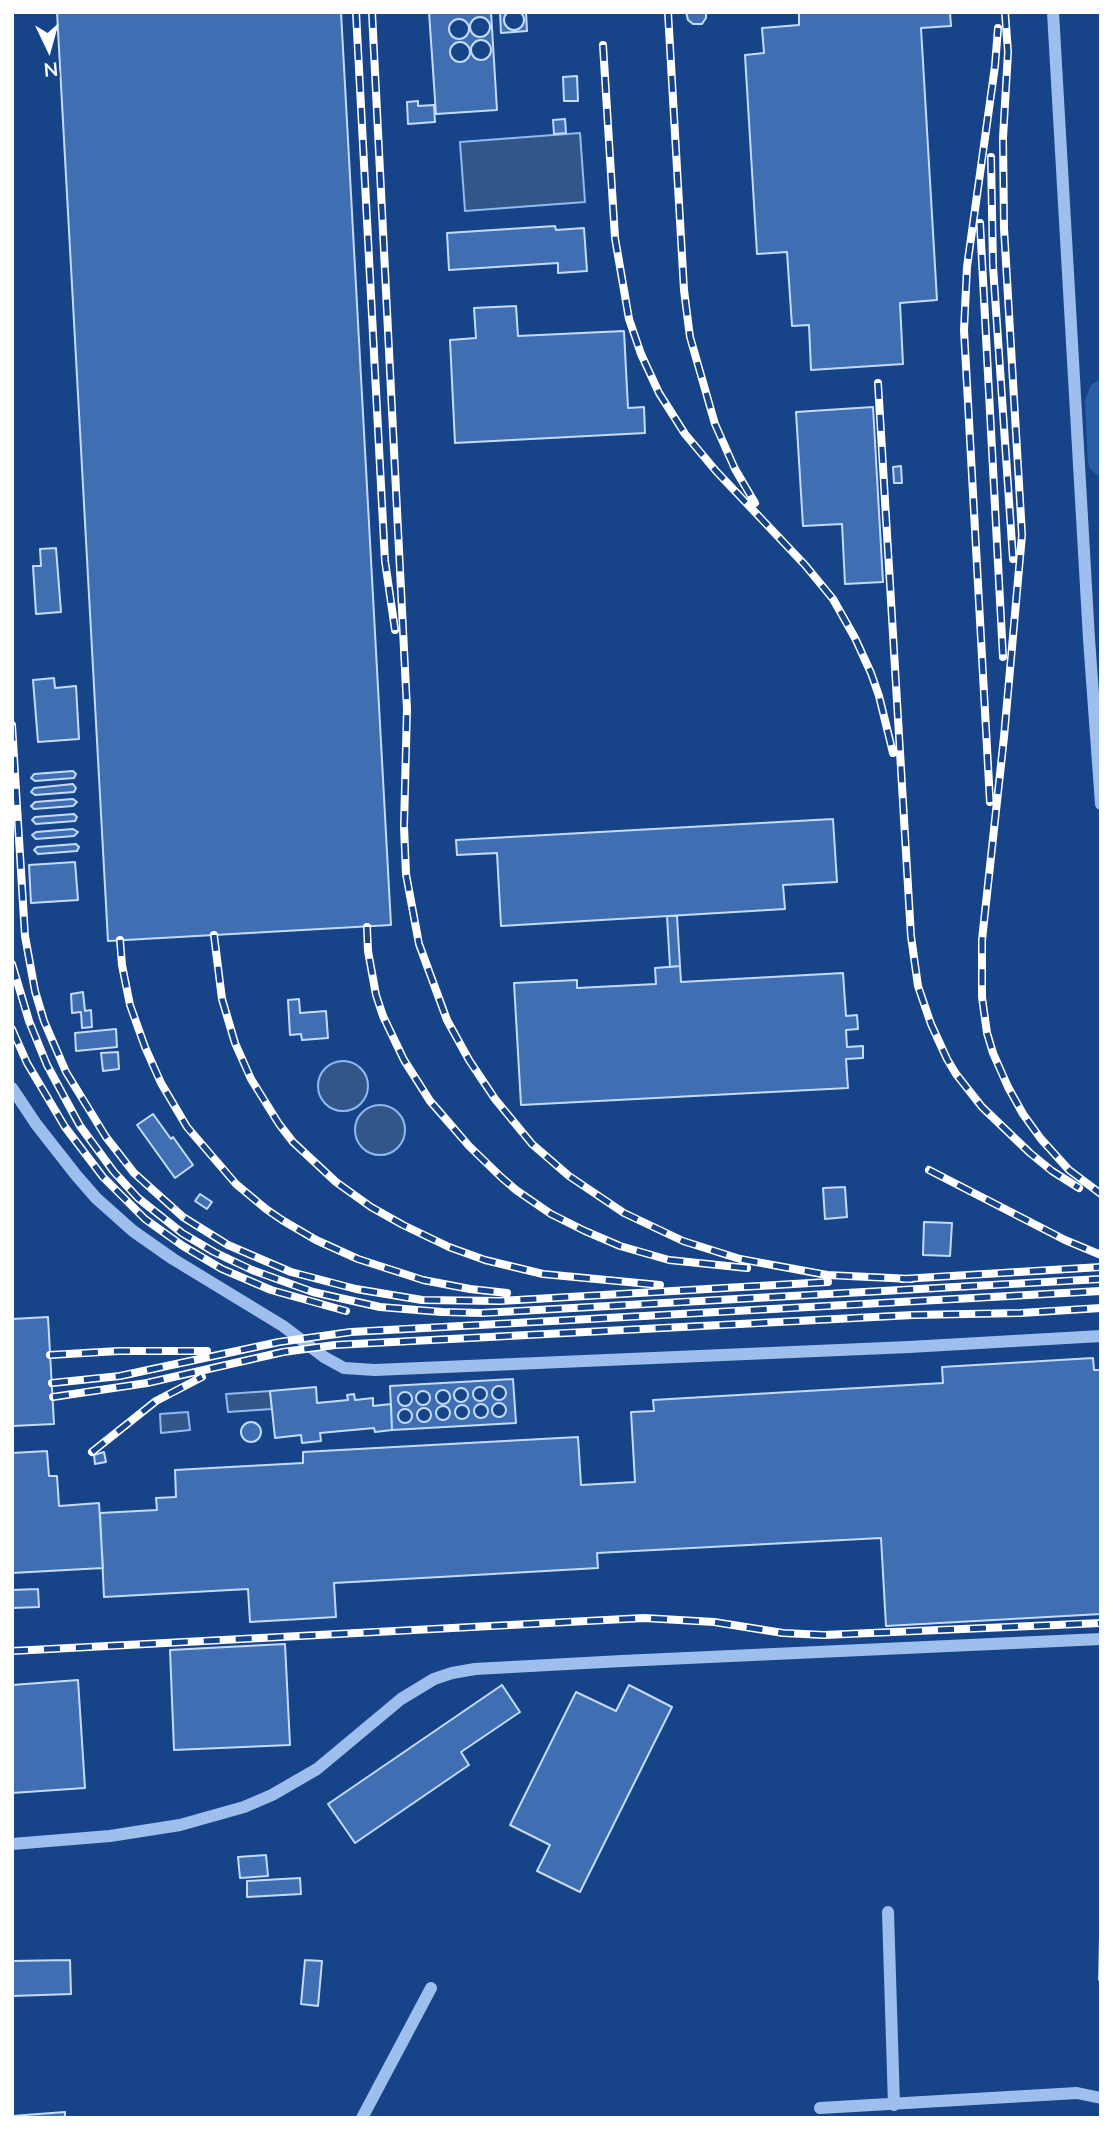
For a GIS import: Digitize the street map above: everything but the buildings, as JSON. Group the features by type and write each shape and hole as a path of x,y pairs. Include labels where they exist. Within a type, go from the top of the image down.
{"lane":[{"path":"1053,12 1101,804"},
{"path":"12,1088 76,1175 96,1198 133,1231 344,1368 375,1370 1101,1336"},
{"path":"12,1844 110,1836 180,1825 244,1807 272,1795 317,1769 409,1693 434,1679 452,1673 475,1669 622,1661 1101,1639"},
{"path":"888,1912 894,2105"},
{"path":"362,2118 431,1989"},
{"path":"820,2108 1077,2093 1101,2098"}],"shaded area":[{"path":"580,133 585,202 465,211 460,142"},
{"path":"1101,379 1101,478 1090,469 1088,463 1085,400 1091,385"},
{"path":"343,1061 360,1069 368,1086 360,1103 343,1111 326,1103 318,1086 326,1069"},
{"path":"380,1105 397,1113 405,1130 397,1147 380,1155 363,1147 355,1130 363,1113"},
{"path":"270,1391 272,1409 228,1412 226,1394"},
{"path":"188,1412 190,1430 161,1433 160,1414"}],"railway":[{"path":"356,12 385,561 395,630"},
{"path":"372,12 407,709 404,826 406,874 419,944 447,1020 495,1099 532,1144 569,1176 624,1213 683,1241 740,1259 827,1275 912,1279"},
{"path":"668,12 684,290 690,337 715,424 735,469 755,503"},
{"path":"1005,12 1008,52 1003,138 1004,228 1022,535 982,940 982,997 993,1053 1023,1114 1069,1170 1101,1194"},
{"path":"990,802 964,330 967,267 998,28"},
{"path":"603,45 615,238 629,319 641,354 659,393 685,434 833,599 871,673 893,753"},
{"path":"991,157 993,266 1013,559"},
{"path":"980,223 1003,657"},
{"path":"878,383 911,936 918,986 947,1059 982,1107 1030,1153 1079,1188"},
{"path":"12,725 25,936 35,991 44,1021 66,1072 106,1137 134,1173 183,1217 228,1245 291,1272 356,1289 422,1300 500,1301 828,1282"},
{"path":"367,927 368,951 376,995 404,1060 430,1101 469,1146 501,1177 551,1214 620,1246 669,1260 747,1268"},
{"path":"214,935 222,999 235,1043 251,1079 293,1142 336,1182 371,1207 403,1225 449,1247 485,1260 543,1274 660,1285"},
{"path":"120,940 130,1005 161,1083 187,1127 236,1184 282,1220 316,1240 358,1259 423,1280 507,1293"},
{"path":"12,964 29,1021 47,1065 80,1126 114,1172 138,1198 182,1233 252,1270 313,1292 380,1307 482,1313 1101,1279"},
{"path":"12,1029 27,1063 65,1127 103,1177 145,1219 222,1269 271,1290 346,1311"},
{"path":"929,1170 1065,1240 1101,1255"},
{"path":"902,1279 1101,1267"},
{"path":"52,1383 120,1376 279,1342 351,1332 1101,1291"},
{"path":"53,1397 147,1383 283,1352 335,1345 1101,1308"},
{"path":"50,1355 119,1351 207,1351"},
{"path":"92,1452 156,1401 202,1377"},
{"path":"12,1651 644,1618 714,1622 783,1633 824,1635 1101,1623"}]}
